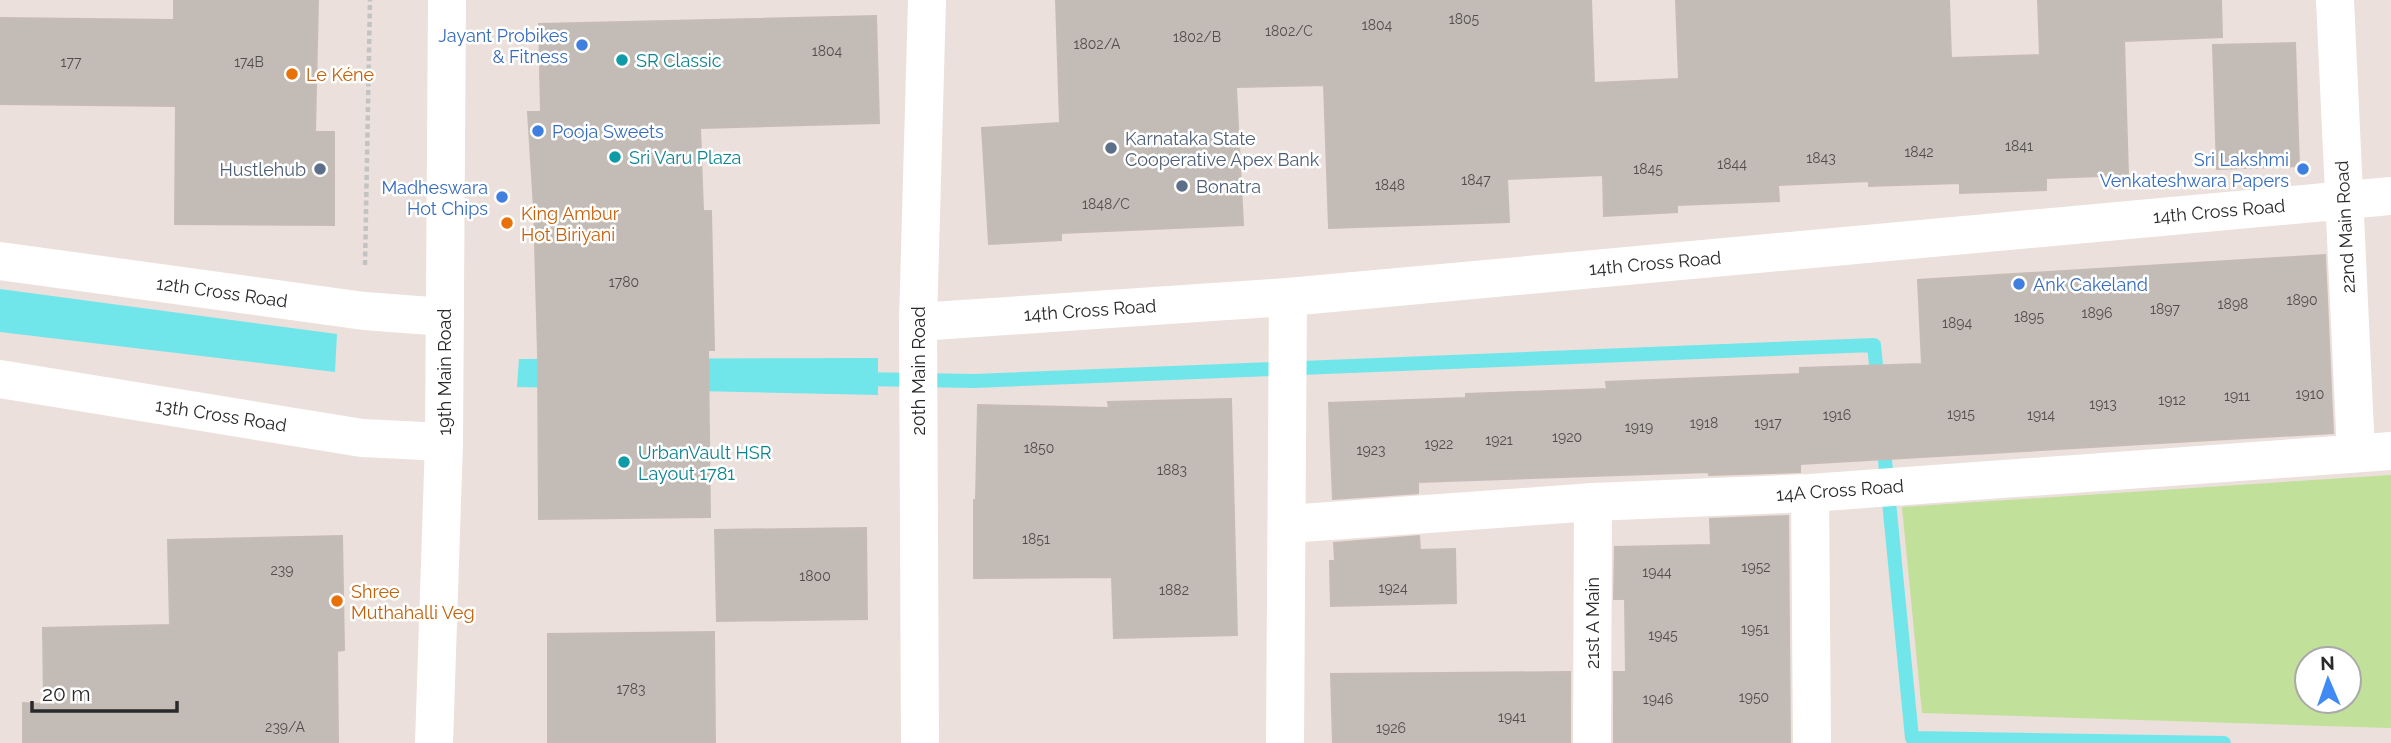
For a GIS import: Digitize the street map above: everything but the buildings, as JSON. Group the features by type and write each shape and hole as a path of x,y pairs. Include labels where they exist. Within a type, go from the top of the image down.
{"street":[{"name":"19th Main Road","path":"434,743 444,442 447,0"},
{"name":"20th Main Road","path":"920,743 918,321 927,0"},
{"name":"22nd Main Road","path":"2335,0 2344,199 2374,452"},
{"name":"14th Cross Road","path":"918,321 1288,297 2391,196"},
{"name":"12th Cross Road","path":"0,261 364,311 445,330"},
{"path":"1285,743 1288,297"},
{"name":"13th Cross Road","path":"0,379 362,438 444,442"},
{"name":"14A Cross Road","path":"1288,524 1593,502 1810,493 2374,452"},
{"path":"1810,493 1812,743"},
{"name":"21st A Main","path":"1592,743 1593,502"}],"path":[{"path":"364,311 370,0"}],"green space":[{"path":"2391,475 2391,728 1922,713 1902,507"}],"water":[{"path":"0,289 337,334 335,372 0,332"},
{"path":"878,358 878,395 517,387 519,359"}],"waterway":[{"path":"860,379 974,381 1874,345 1878,385"},
{"path":"1883,440 1912,738 2224,743"}],"place":[{"name":"Jayant Probikes & Fitness","path":"582,45"},
{"name":"SR Classic","path":"622,60"},
{"name":"Le Kéne","path":"292,74"},
{"name":"Pooja Sweets","path":"538,131"},
{"name":"Karnataka State Cooperative Apex Bank","path":"1111,148"},
{"name":"Sri Varu Plaza","path":"615,157"},
{"name":"Hustlehub","path":"320,169"},
{"name":"Sri Lakshmi Venkateshwara Papers","path":"2303,169"},
{"name":"Bonatra","path":"1182,186"},
{"name":"Madheswara Hot Chips","path":"502,197"},
{"name":"King Ambur Hot Biriyani","path":"507,223"},
{"name":"Ank Cakeland","path":"2019,284"},
{"name":"UrbanVault HSR Layout 1781","path":"624,462"},
{"name":"Shree Muthahalli Veg","path":"337,601"}]}
